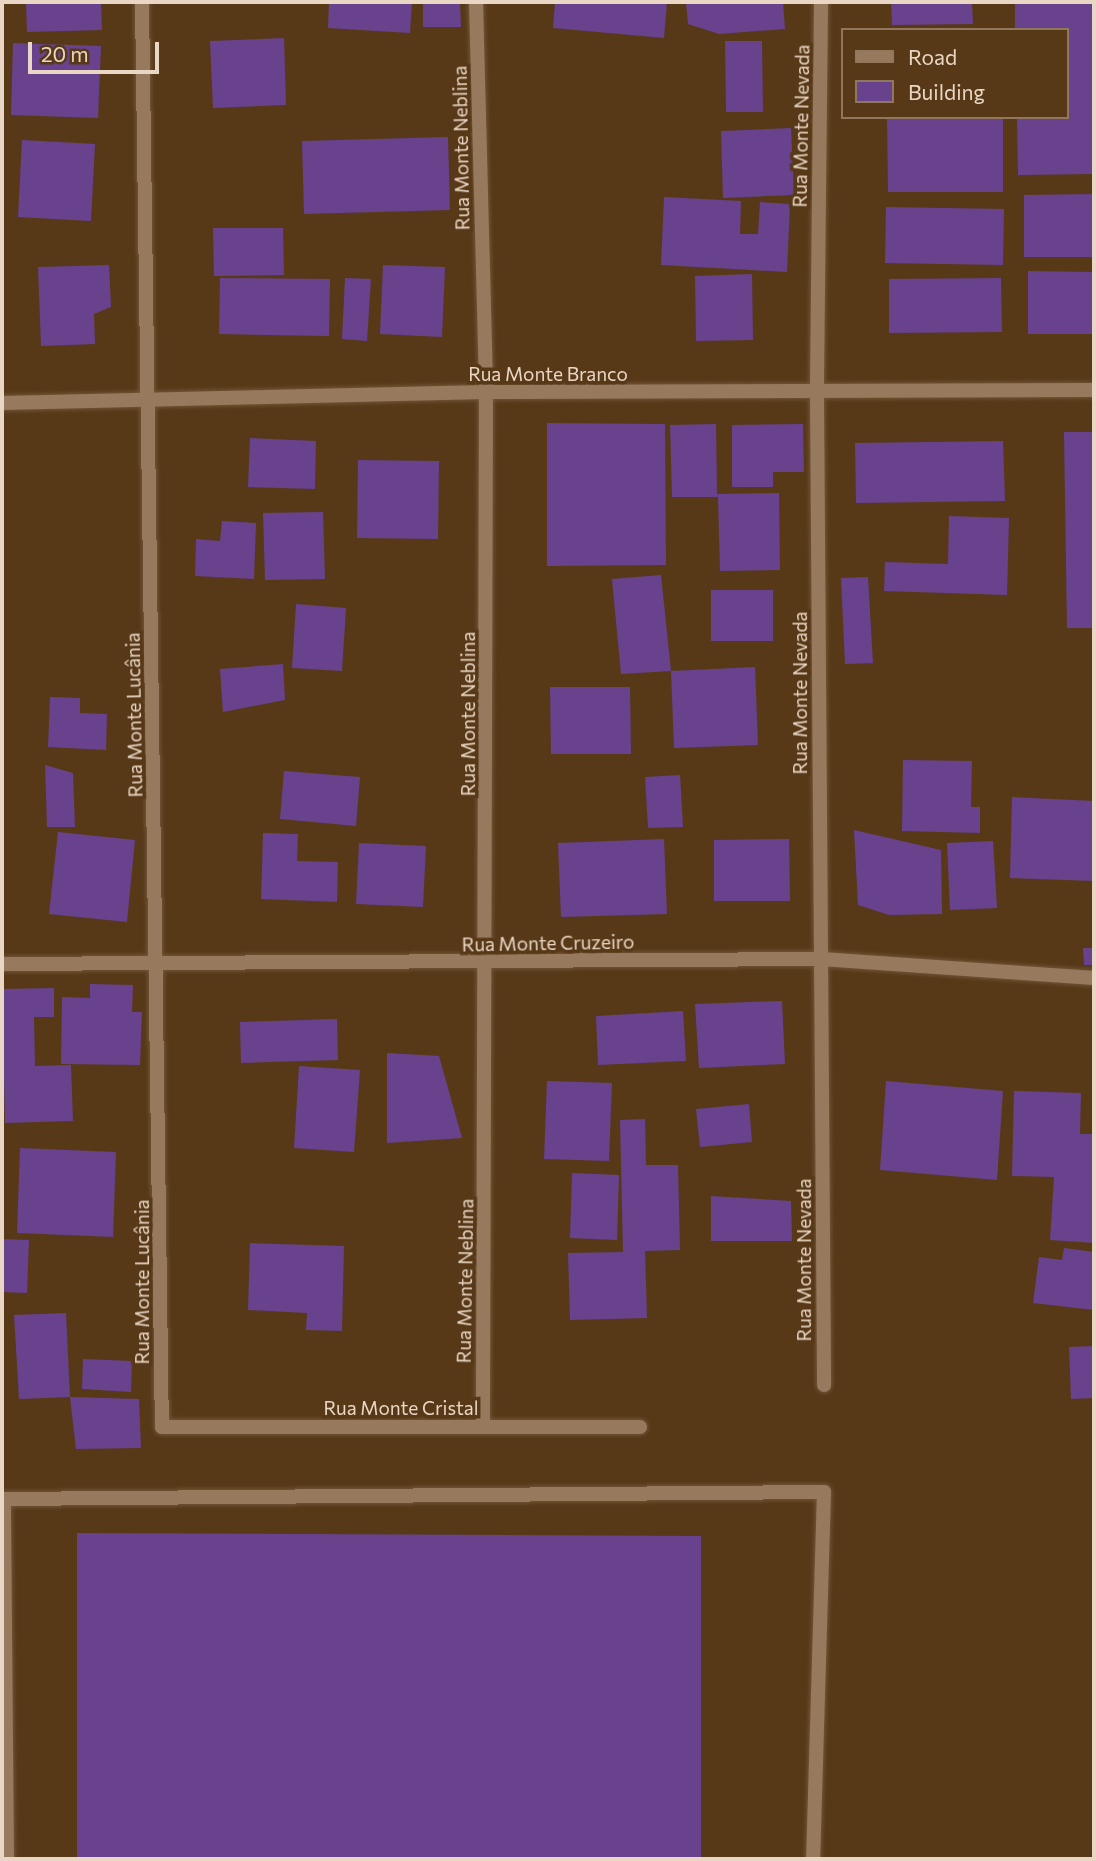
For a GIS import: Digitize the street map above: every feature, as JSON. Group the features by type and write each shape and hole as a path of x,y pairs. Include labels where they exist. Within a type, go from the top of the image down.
{"street":[{"name":"Rua Monte Lucânia","path":"142,2 158,964 162,1427"},
{"name":"Rua Monte Neblina","path":"476,2 486,392 488,963 483,1427"},
{"name":"Rua Monte Nevada","path":"821,2 817,396 824,1385"},
{"name":"Rua Monte Branco","path":"2,403 486,392 817,396 1094,390"},
{"name":"Rua Monte Cruzeiro","path":"2,964 821,959 1094,978"},
{"name":"Rua Monte Cristal","path":"162,1427 640,1427"},
{"path":"7,1859 3,1499 824,1492 813,1859"}],"building":[{"path":"26,2 101,2 102,30 27,32"},
{"path":"329,2 412,2 410,33 328,28"},
{"path":"423,2 460,2 461,27 423,27"},
{"path":"555,2 667,2 664,38 553,28"},
{"path":"686,2 783,2 785,29 719,34 688,24"},
{"path":"891,2 972,2 973,24 892,25"},
{"path":"1015,2 1094,2 1094,174 1018,175 1017,119 1068,119 1068,28 1015,28"},
{"path":"284,38 286,105 213,108 210,41"},
{"path":"725,41 762,41 763,112 726,112"},
{"path":"13,43 101,46 98,118 11,115"},
{"path":"887,119 1003,119 1003,192 888,192"},
{"path":"791,128 794,195 723,198 721,131"},
{"path":"448,137 450,210 304,214 302,141"},
{"path":"22,140 95,144 91,221 18,217"},
{"path":"1094,194 1094,257 1024,257 1024,195"},
{"path":"664,197 741,201 740,234 758,234 760,202 790,204 787,272 661,265"},
{"path":"886,207 1004,209 1003,265 885,263"},
{"path":"213,228 283,228 284,275 214,276"},
{"path":"109,265 111,307 94,314 95,344 41,346 38,267"},
{"path":"383,265 445,267 442,337 380,334"},
{"path":"1028,271 1094,272 1094,334 1028,334"},
{"path":"752,274 753,340 696,341 695,276"},
{"path":"220,278 330,279 329,336 219,334"},
{"path":"345,278 371,279 367,341 342,339"},
{"path":"1001,278 1002,332 889,333 889,279"},
{"path":"547,423 665,424 666,565 547,566"},
{"path":"716,424 717,494 779,493 780,570 720,571 718,497 672,497 670,425"},
{"path":"803,424 804,472 773,472 773,487 732,487 732,425"},
{"path":"1064,432 1094,432 1094,628 1067,628"},
{"path":"250,438 316,441 315,489 248,487"},
{"path":"1003,441 1005,501 856,503 855,443"},
{"path":"358,460 439,461 438,539 357,538"},
{"path":"323,512 325,579 265,580 263,513"},
{"path":"949,516 1009,518 1007,595 884,591 885,562 948,564"},
{"path":"222,521 256,523 254,579 195,576 196,539 220,541"},
{"path":"661,575 671,671 621,674 612,579"},
{"path":"868,577 873,663 845,664 841,578"},
{"path":"711,590 773,590 773,641 711,641"},
{"path":"296,604 346,608 342,671 292,668"},
{"path":"283,664 285,700 223,712 220,669"},
{"path":"755,667 758,745 674,748 671,671"},
{"path":"550,687 630,687 631,754 551,754"},
{"path":"50,697 80,698 80,713 107,714 106,750 48,747"},
{"path":"903,760 972,761 971,807 980,807 980,833 902,831"},
{"path":"45,765 73,773 75,827 47,827"},
{"path":"284,771 360,777 356,826 280,819"},
{"path":"680,775 683,827 648,828 645,777"},
{"path":"1012,797 1094,801 1094,881 1010,878"},
{"path":"854,830 941,850 942,914 889,915 858,905"},
{"path":"58,832 135,840 127,922 49,914"},
{"path":"263,833 298,834 297,861 338,862 337,902 261,899"},
{"path":"664,839 667,914 561,917 558,843"},
{"path":"789,839 790,901 714,901 714,840"},
{"path":"993,841 997,908 950,910 947,843"},
{"path":"359,843 426,846 423,907 356,904"},
{"path":"1083,948 1094,948 1094,965 1084,965"},
{"path":"90,984 133,985 132,1012 142,1012 140,1065 61,1064 62,997 90,998"},
{"path":"54,988 54,1017 34,1017 35,1066 71,1065 73,1121 5,1123 2,989"},
{"path":"782,1001 785,1064 699,1068 695,1004"},
{"path":"683,1011 686,1061 598,1065 596,1016"},
{"path":"337,1019 338,1060 241,1063 240,1022"},
{"path":"387,1053 439,1056 462,1138 387,1143"},
{"path":"299,1066 360,1070 354,1152 294,1148"},
{"path":"547,1081 612,1083 609,1161 544,1159"},
{"path":"886,1081 1003,1091 997,1180 880,1170"},
{"path":"1014,1091 1081,1093 1080,1134 1094,1134 1094,1243 1050,1240 1054,1177 1012,1176"},
{"path":"749,1104 752,1142 700,1147 696,1109"},
{"path":"645,1119 646,1165 678,1165 680,1250 645,1251 647,1318 570,1320 568,1253 623,1252 620,1120"},
{"path":"20,1148 116,1152 113,1237 17,1233"},
{"path":"572,1173 619,1175 617,1240 570,1238"},
{"path":"711,1196 791,1201 792,1241 711,1241"},
{"path":"2,1239 29,1240 27,1293 2,1292"},
{"path":"250,1243 344,1246 342,1331 306,1330 307,1313 248,1310"},
{"path":"1064,1248 1094,1252 1094,1310 1033,1303 1039,1257 1062,1260"},
{"path":"66,1313 70,1397 19,1399 14,1315"},
{"path":"1094,1346 1094,1398 1071,1399 1069,1347"},
{"path":"83,1359 132,1361 131,1392 82,1389"},
{"path":"70,1397 139,1399 141,1448 76,1449"},
{"path":"77,1533 701,1536 701,1859 77,1859"}]}
